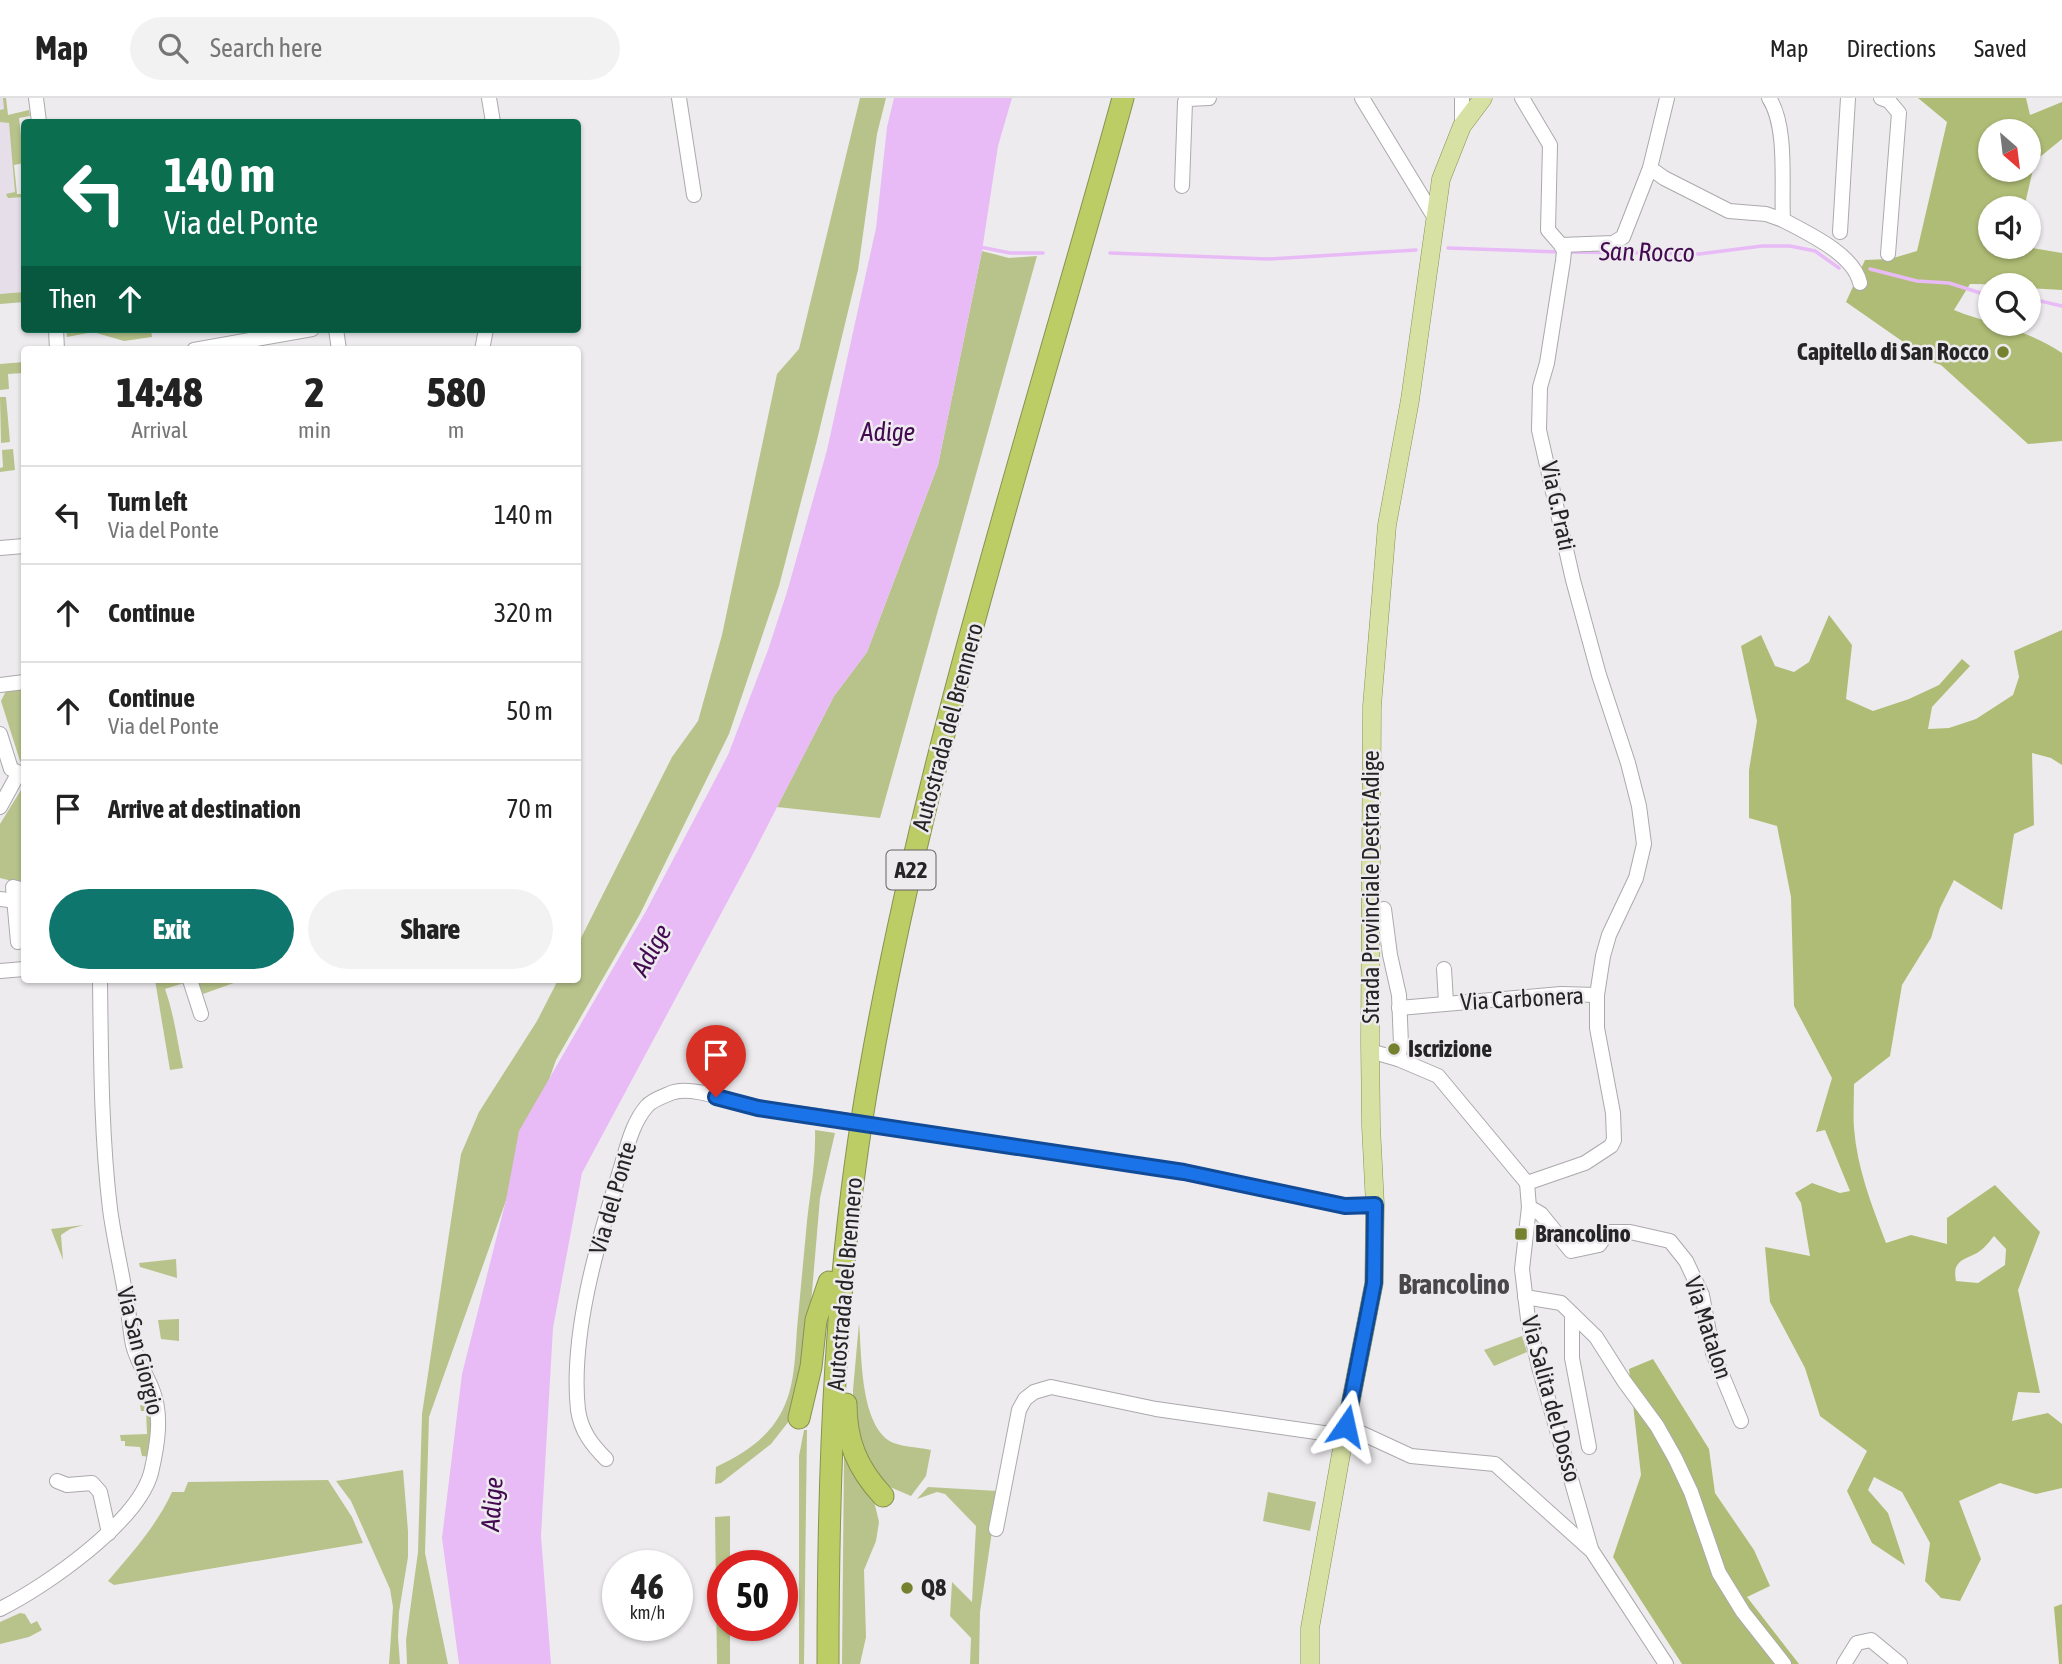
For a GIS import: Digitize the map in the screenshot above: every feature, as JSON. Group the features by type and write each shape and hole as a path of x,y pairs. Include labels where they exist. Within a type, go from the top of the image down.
{"highway":[{"name":"Autostrada del Brennero","path":"815,1664 816,1510 829,1282 844,1149 860,1053 893,886 916,789 1109,98"},
{"name":"Autostrada del Brennero","path":"828,1664 831,1469 840,1319 869,1075 929,792 1123,98"},
{"path":"799,1418 811,1367 816,1320 829,1282"},
{"path":"840,1319 846,1345 846,1426 853,1453 864,1475 883,1496"}],"main road":[{"name":"Strada Provinciale Destra Adige","path":"1310,1664 1310,1628 1374,1283 1375,1205 1370,1051 1372,706 1387,525 1410,400 1441,179 1462,126 1483,98"}],"street":[{"path":"36,98 39,119"},
{"path":"489,98 492,119"},
{"path":"679,98 694,195"},
{"path":"1182,186 1185,102 1188,99 1209,98"},
{"path":"1362,98 1435,218"},
{"path":"1462,98 1462,126"},
{"path":"1522,98 1550,145 1548,230 1562,253 1613,243 1623,237 1650,168 1667,98"},
{"path":"1769,98 1780,132 1783,220"},
{"path":"1840,232 1848,98"},
{"path":"1885,99 1899,113 1888,254"},
{"path":"1650,168 1728,211 1766,214 1783,220 1843,256 1853,267 1860,283"},
{"name":"Via G.Prati","path":"1527,1183 1585,1163 1611,1146 1614,1140 1613,1113 1597,1028 1597,995 1606,946 1622,904 1636,878 1644,844 1639,806 1628,763 1599,675 1573,580 1538,418 1540,387 1547,363 1562,253"},
{"path":"216,346 290,333"},
{"path":"0,548 21,546"},
{"path":"0,685 21,682"},
{"path":"0,734 11,769 21,774 0,807"},
{"path":"18,942 13,887 21,889"},
{"path":"1384,909 1399,995 1401,1044 1398,1059"},
{"path":"0,971 21,969"},
{"name":"Via Carbonera","path":"1444,969 1446,1002"},
{"name":"Via San Giorgio","path":"0,1609 60,1571 109,1533 139,1500 146,1486 157,1435 155,1397 134,1345 110,1206 104,1136 100,983"},
{"path":"191,983 201,1014"},
{"name":"Via Carbonera","path":"1399,1008 1561,994 1597,995"},
{"path":"1370,1051 1398,1059 1438,1076 1527,1183 1529,1207 1522,1269 1525,1297"},
{"name":"Via del Ponte","path":"606,1460 591,1444 582,1428 578,1411 576,1371 580,1335 602,1231 632,1132 647,1105 674,1091 695,1092 758,1108 1184,1172 1345,1206 1375,1205"},
{"name":"Via Matalon","path":"1529,1207 1541,1214 1571,1251 1599,1245 1608,1231 1630,1232 1670,1241 1686,1261 1702,1295 1713,1353 1741,1421"},
{"name":"Via Salita del Dosso","path":"1592,1550 1539,1367 1525,1297 1560,1303 1596,1337 1657,1426 1691,1492 1719,1573 1743,1612 1784,1664"},
{"name":"Via Salita del Dosso","path":"1572,1314 1572,1358 1589,1447"},
{"path":"996,1529 1019,1409 1034,1391 1043,1388 1063,1389 1156,1409 1345,1431 1410,1456 1495,1464 1592,1550 1666,1664"},
{"path":"57,1481 67,1485 92,1483 100,1492 109,1533"},
{"path":"1844,1664 1857,1643 1871,1640 1900,1664"}],"shaded area":[{"path":"0,98 6,98 17,194 21,194 21,302 0,304"}],"green space":[{"path":"3,98 6,98 8,115 29,110 30,116 19,118 21,164 14,165 17,194 21,194 21,197 8,198 6,194 15,192 9,123 0,122 0,110 4,109"},
{"path":"860,98 886,98 877,134 858,270 816,444 779,586 729,734 640,914 556,1060 429,1417 425,1553 448,1664 407,1664 406,1640 418,1552 422,1414 461,1154 479,1112 537,1021 556,983 581,983 581,938 672,757 698,721 722,635 777,374 799,349"},
{"path":"1918,98 2026,98 2030,115 2062,102 2062,139 2041,156 2041,119 1978,119 1978,182 2030,182 2027,196 1978,196 1978,259 2041,259 2041,250 2062,253 2062,290 2041,289 2041,273 1978,273 1978,284 1970,284 1954,310 1978,318 1978,336 2030,336 2062,353 2062,441 2028,444 1941,365 1932,362 1846,302 1865,260 1890,259 1917,251 1947,122"},
{"path":"982,251 1009,258 1037,256 880,818 777,807 834,696 867,652 938,465"},
{"path":"21,292 21,302 0,304 0,294"},
{"path":"66,333 88,333 67,337"},
{"path":"96,333 152,333 152,337 124,341"},
{"path":"21,362 21,373 8,374 9,389 0,390 0,364"},
{"path":"0,397 6,397 10,442 1,443"},
{"path":"13,449 15,470 0,472 3,467 2,450"},
{"path":"1829,615 1852,645 1846,699 1873,711 1939,685 1962,659 1970,666 1932,707 1928,729 1949,728 1976,719 2013,695 2019,677 2014,651 2062,630 2062,765 2051,758 2032,753 2034,825 2014,834 2002,910 1954,880 1940,908 1931,938 1902,985 1890,1056 1854,1084 1854,1128 1858,1158 1886,1243 1911,1235 1947,1244 1947,1218 1995,1185 2040,1232 2018,1290 2040,1393 2018,1392 2012,1421 2048,1413 2062,1424 2062,1488 2036,1494 2000,1483 1959,1501 1981,1559 1960,1601 1941,1598 1925,1581 1930,1543 1902,1492 1874,1477 1868,1490 1888,1513 1905,1565 1872,1543 1847,1491 1867,1451 1820,1416 1805,1368 1770,1302 1765,1247 1810,1256 1801,1203 1795,1193 1812,1183 1840,1193 1850,1191 1825,1130 1816,1132 1832,1078 1794,1006 1791,897 1777,826 1749,818 1749,770 1757,721 1741,646 1761,635 1775,666 1794,672 1809,662","holes":["1994,1236 2006,1249 2005,1265 1978,1283 1956,1281 1957,1265 1980,1251"]},
{"path":"21,689 21,762 1,701 6,691"},
{"path":"21,790 21,883 0,878 0,824"},
{"path":"156,983 184,983 165,989 183,1068 170,1070"},
{"path":"198,983 234,983 203,994"},
{"path":"815,1130 835,1133 820,1198 807,1351 793,1416 771,1444 721,1483 715,1484 716,1467 744,1451 769,1431 786,1403 792,1383"},
{"path":"115,1198 138,1321 133,1322"},
{"path":"84,1225 61,1235 63,1260 51,1229"},
{"path":"176,1259 177,1278 140,1267 139,1263"},
{"path":"179,1319 179,1341 161,1339 158,1320"},
{"path":"859,1323 864,1386 872,1417 879,1430 892,1442 931,1450 926,1476 911,1496 876,1481 853,1421"},
{"path":"1522,1336 1527,1352 1494,1366 1484,1350"},
{"path":"1653,1359 1709,1449 1715,1493 1754,1550 1770,1586 1747,1597 1799,1664 1682,1664 1613,1557 1641,1475 1629,1369"},
{"path":"140,1405 153,1409 151,1457 142,1456 140,1447 125,1446 125,1441 121,1441 120,1435 147,1434 146,1411 141,1411"},
{"path":"804,1430 807,1430 804,1664 799,1664 799,1456"},
{"path":"848,1455 874,1501 879,1522 876,1541 864,1570 866,1637 860,1664 842,1664 844,1456"},
{"path":"403,1470 408,1557 399,1612 400,1664 389,1664 393,1607 390,1589 351,1501 336,1481"},
{"path":"328,1480 352,1517 363,1543 114,1585 108,1581 151,1527 172,1492 184,1492 188,1482"},
{"path":"928,1487 998,1491 980,1612 979,1664 970,1664 971,1638 950,1616 952,1582 972,1602 976,1526 945,1494 937,1492 917,1499"},
{"path":"1268,1492 1316,1502 1310,1531 1263,1521"},
{"path":"730,1516 730,1550 715,1550 715,1517"},
{"path":"2062,1604 2062,1664 2059,1664 2054,1607"},
{"path":"20,1613 25,1614 31,1624 37,1621 42,1630 29,1637 0,1644 0,1622"},
{"path":"717,1641 730,1641 730,1664 717,1664"}],"water":[{"name":"Adige","path":"894,98 1012,98 998,146 982,251 938,465 867,652 834,696 753,854 582,1173 553,1328 541,1536 551,1664 459,1664 442,1538 462,1374 506,1200 519,1131 646,911 728,755 768,650 827,450 876,228 887,127"}],"waterway":[{"name":"San Rocco","path":"1568,252 1699,254 1762,246 1790,246 1815,251 1839,268"},
{"path":"980,247 1010,253 1043,253"},
{"name":"San Rocco","path":"1448,248 1560,252"},
{"path":"1110,253 1268,259 1416,250"},
{"name":"San Rocco","path":"1870,269 1917,281 1949,283 1978,292"},
{"name":"San Rocco","path":"2041,301 2062,306"}],"place":[{"name":"Capitello di San Rocco","path":"2003,352"},
{"name":"Iscrizione","path":"1394,1049"},
{"name":"Brancolino","path":"1521,1234"},
{"name":"Q8","path":"907,1588"}],"district":[{"name":"Brancolino","path":"1454,1284"}],"route":[{"path":"716,1097 758,1108 1184,1172 1345,1206 1375,1205 1374,1283 1346,1426"}]}
